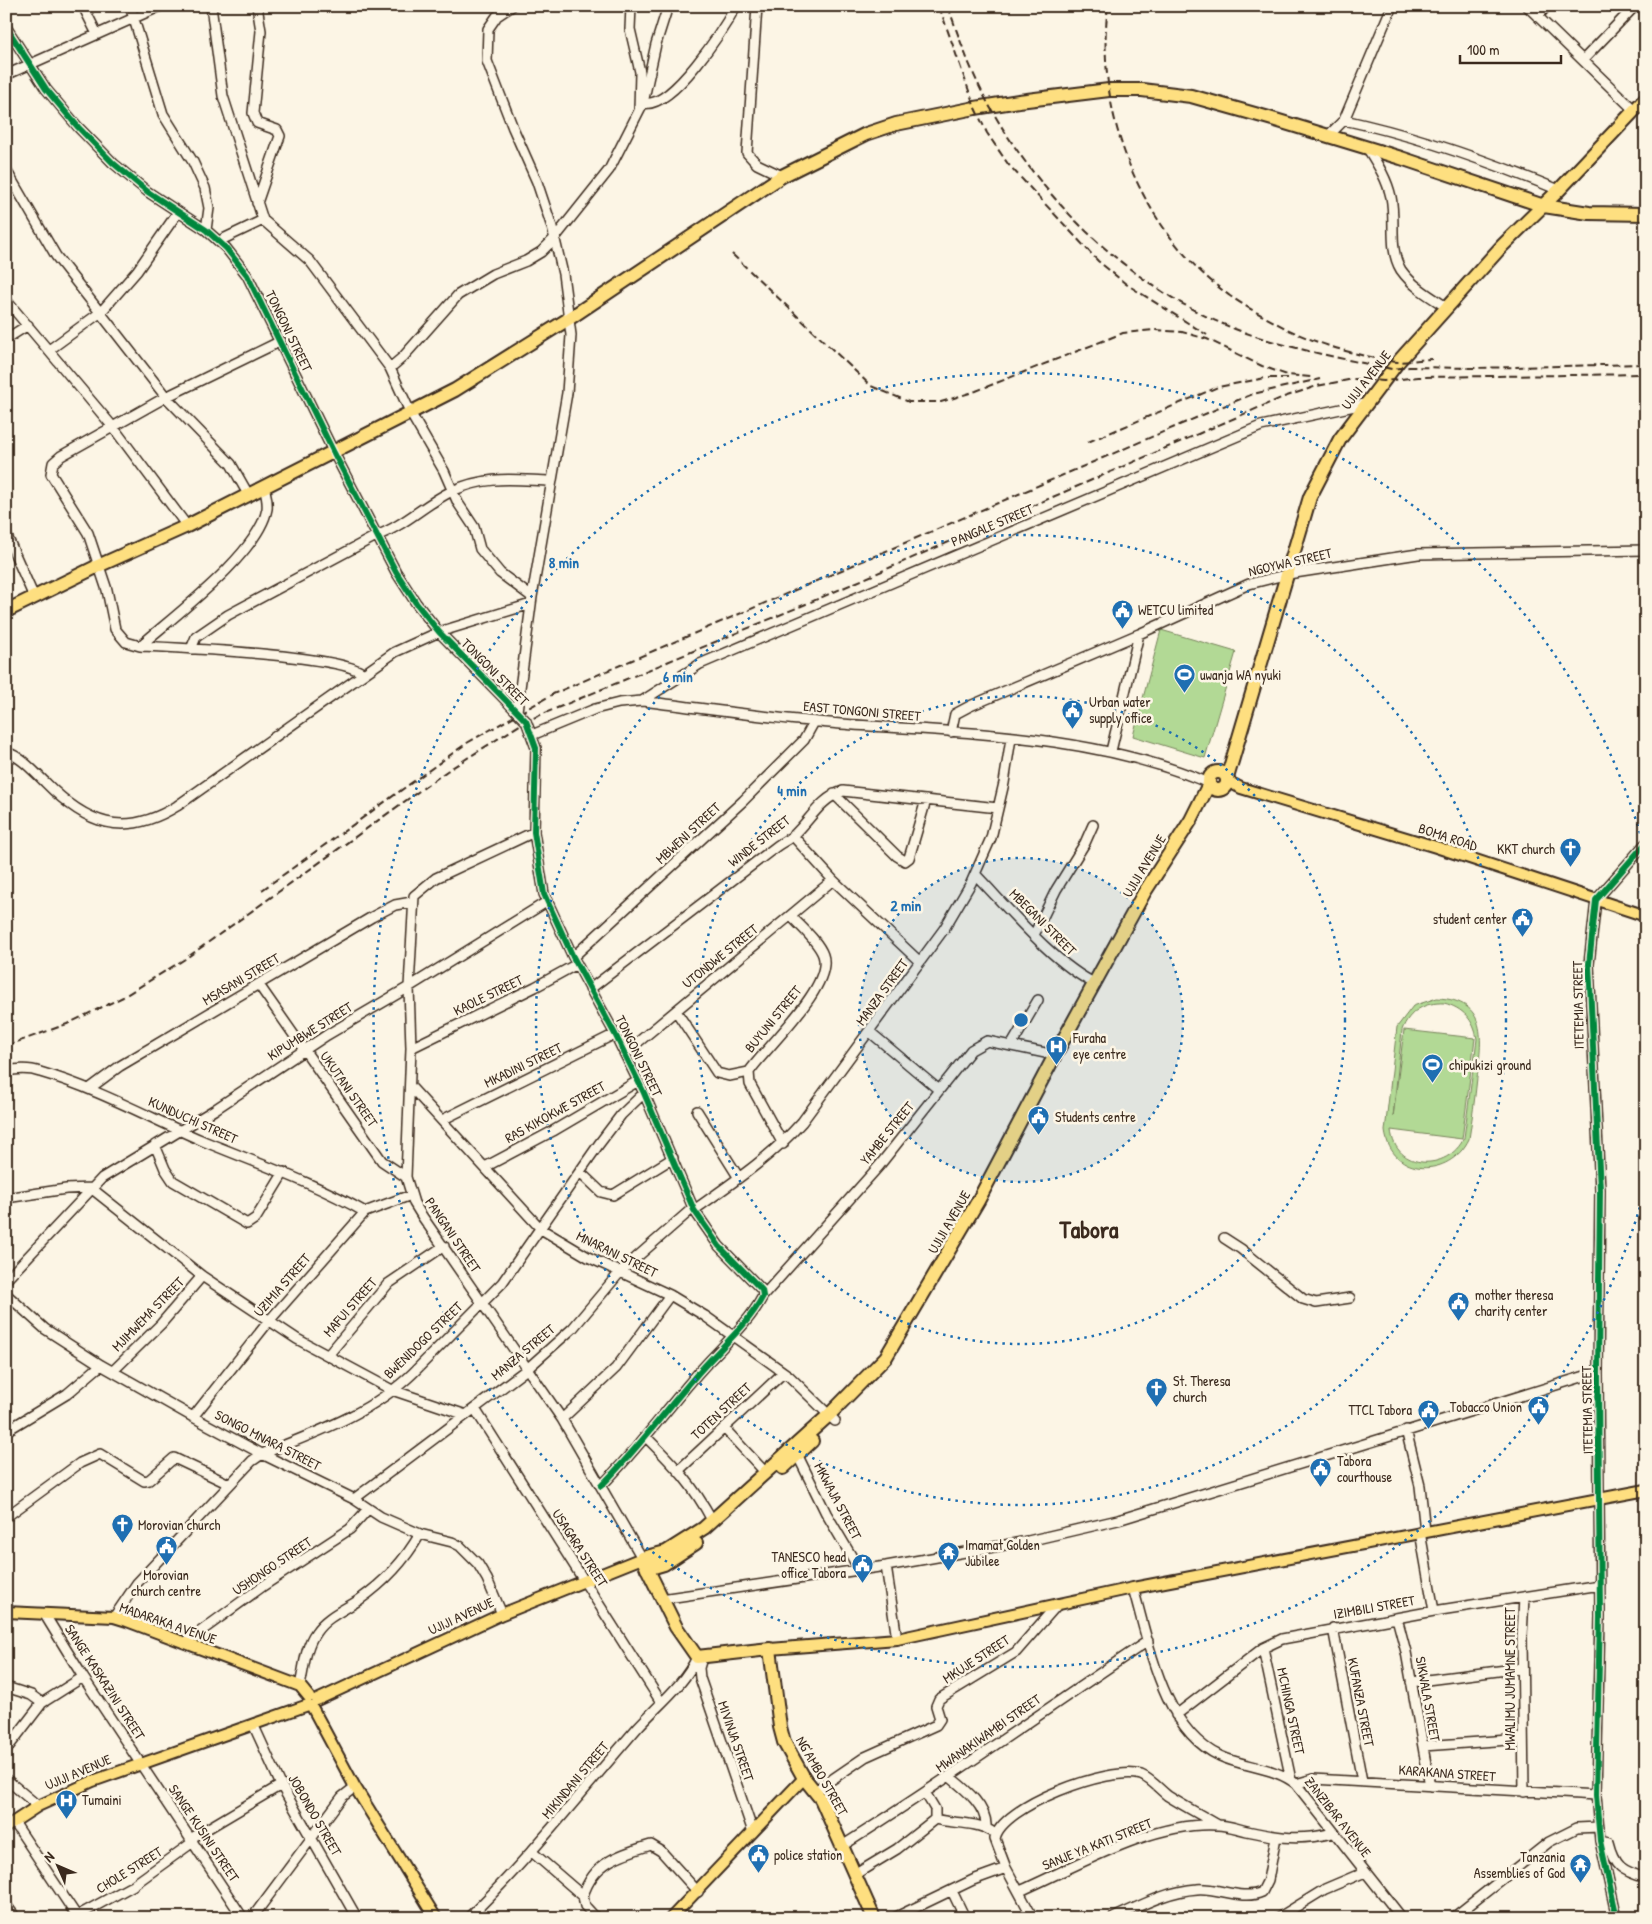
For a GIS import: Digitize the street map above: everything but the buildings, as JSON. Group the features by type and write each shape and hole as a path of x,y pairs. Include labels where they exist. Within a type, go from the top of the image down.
{"highway":[{"path":"6,611 98,566 187,526 455,390 570,318 782,176 866,134 896,124 975,108 1109,90 1142,90 1191,96 1328,136 1368,150 1401,158 1544,206 1589,213 1646,214"},
{"name":"UJIJI AVENUE","path":"645,1564 691,1538 765,1472 796,1450 832,1418 886,1357 978,1201 1144,893 1234,754 1310,497 1322,470 1364,404 1398,362 1502,246 1544,206 1646,98"},
{"path":"654,1583 656,1575 664,1564 696,1543 796,1450"},
{"path":"664,1564 645,1564 676,1627 700,1658 770,1649"},
{"name":"NG’AMBO STREET","path":"770,1649 780,1726 790,1755 804,1778 821,1800 874,1918"}],"main road":[{"name":"BOMA ROAD","path":"1218,781 1436,847 1646,916"},
{"path":"770,1649 897,1639 1133,1588 1422,1531 1646,1490"},
{"name":"UJIJI AVENUE","path":"10,1824 38,1806 93,1781 312,1702 502,1614 584,1580 621,1567 645,1564"},
{"name":"MADARAKA AVENUE","path":"6,1612 114,1618 186,1642 300,1686 312,1702 355,1787 436,1918"},
{"path":"671,1918 698,1892 730,1853 753,1832 804,1778"}],"street":[{"path":"83,6 97,34"},
{"path":"130,6 163,114 193,162 205,188 209,208 206,230"},
{"path":"6,75 162,6"},
{"path":"211,6 223,96 263,220 298,248 310,261 390,368 411,414 444,471 458,503 474,527 480,549 506,580 531,600"},
{"path":"256,6 261,31 253,113 257,122 277,130 280,136 257,204"},
{"path":"631,6 630,29 640,72 639,111"},
{"path":"390,368 403,357 458,296 493,274 526,261 541,252 554,239 609,170 644,103 655,50 668,6"},
{"path":"644,103 652,103 673,90 716,40 736,6"},
{"path":"757,6 754,74 747,147 750,158 757,164 782,176"},
{"path":"1328,136 1344,120 1392,6"},
{"path":"1527,6 1634,110"},
{"path":"1538,16 1547,6"},
{"path":"1583,60 1635,6"},
{"path":"510,7 497,16 488,29 487,61 512,128 537,182 554,239 570,318 568,393 531,600 516,711"},
{"name":"TONGONI STREET","path":"6,28 46,89 78,127 113,163 132,180 206,230 219,241 247,274 376,536 416,603 439,632 480,676 526,721 536,748 534,832 538,868 548,901 575,960 616,1034 644,1093 694,1209 719,1246 755,1283 763,1296"},
{"path":"1344,120 1440,145 1559,190"},
{"path":"1368,150 1382,170 1392,198 1395,252 1400,268 1419,290 1448,308"},
{"path":"6,170 56,256 166,397 232,464 248,494"},
{"path":"49,350 101,312 137,271 178,212"},
{"path":"219,241 263,220"},
{"path":"6,300 113,427 187,526"},
{"path":"6,339 28,324"},
{"path":"281,341 166,397 61,456 53,463 51,470 54,480 88,533 107,590 116,629 126,642 140,646 303,659 351,667 362,673"},
{"name":"PANGALE STREET","path":"642,701 700,664 1261,426 1364,404"},
{"path":"191,649 196,637 228,615 376,536 391,530 453,491 504,478 551,481"},
{"path":"140,646 207,588 246,547 265,516 267,499 264,487"},
{"path":"6,534 34,597"},
{"name":"NGOYWA STREET","path":"951,732 955,714 960,710 1249,584 1288,574 1418,554 1646,550"},
{"path":"6,752 21,759 55,792 89,818 102,822 120,823 152,820 177,806 362,673 395,652 439,632 531,600"},
{"path":"1111,751 1138,634"},
{"name":"EAST TONGONI STREET","path":"532,735 595,709 618,703 642,701 814,722 951,732 1111,751 1191,775 1218,781"},
{"name":"MBWENI STREET","path":"575,960 743,801 804,740 814,722"},
{"name":"MANZA STREET","path":"354,1499 527,1369 573,1328 621,1272 694,1209 739,1178 783,1144 802,1122 870,1032 944,928 975,874 991,838 1011,738"},
{"path":"926,800 909,858 905,861 897,856 834,794 843,791 926,800 998,808"},
{"name":"WINDE STREET","path":"590,989 777,846 793,836 819,806 834,794"},
{"path":"1034,934 1051,898 1086,843 1093,825"},
{"path":"412,902 420,889 436,878 534,832"},
{"path":"793,836 833,880 920,962"},
{"path":"1596,900 1646,843"},
{"name":"MBEGANI STREET","path":"975,874 1061,962 1082,977 1096,984"},
{"name":"UTONDWE STREET","path":"625,1053 833,880"},
{"name":"ITETEMIA STREET","path":"1596,900 1589,964 1600,1190 1598,1372 1600,1584 1596,1795 1600,1841 1617,1918"},
{"name":"KIPUMBWE STREET","path":"6,1280 91,1188 119,1167 304,1050 548,901"},
{"name":"MSASANI STREET","path":"89,1089 106,1076 372,917 395,905 412,902"},
{"name":"PANGANI STREET","path":"412,902 409,987 411,1048 406,1177 411,1195 422,1216 562,1419 645,1564"},
{"name":"BUYUNI STREET","path":"783,1144 750,1084 749,1072 809,998 822,972 824,960 820,950 791,916"},
{"name":"KAOLE STREET","path":"411,1048 535,987 575,960"},
{"name":"UKUTANI STREET","path":"259,985 382,1161 406,1177"},
{"path":"1011,1046 1038,1000"},
{"path":"676,1010 717,1073 728,1076 749,1072"},
{"path":"870,1032 939,1090"},
{"name":"MKADINI STREET","path":"442,1120 616,1034"},
{"name":"YAMBE STREET","path":"763,1296 879,1166 971,1050 987,1041 1055,1055"},
{"name":"KUNDUCHI STREET","path":"6,1071 33,1070 89,1089 180,1130 284,1172 328,1192 365,1212"},
{"path":"103,1096 102,1086 106,1076"},
{"name":"RAS KIKOKWE STREET","path":"485,1167 553,1131 638,1081"},
{"name":"MNARANI STREET","path":"410,1086 541,1229 588,1257 670,1296 732,1335 782,1373 789,1376 832,1418"},
{"name":"BWENIDOGO STREET","path":"114,1618 137,1584 228,1484 252,1461 262,1454 334,1425 367,1407 413,1373 502,1283 621,1115 644,1093"},
{"path":"697,1111 739,1178"},
{"path":"155,1145 165,1169 173,1181 247,1224 256,1218 284,1172"},
{"path":"580,1172 602,1192 613,1194 673,1158"},
{"path":"6,1198 66,1189 91,1188 202,1276 269,1321 392,1390 466,1415"},
{"name":"UZIMIA STREET","path":"193,1417 269,1321 365,1212 411,1195"},
{"path":"1224,1238 1241,1249 1303,1299 1316,1303 1350,1298"},
{"name":"MAFUI STREET","path":"329,1354 388,1284 444,1246"},
{"name":"MJIMWEMA STREET","path":"113,1371 161,1324 202,1276"},
{"name":"SONGO MNARA STREET","path":"6,1294 45,1329 101,1365 193,1417 262,1454 354,1499 368,1509 420,1534 452,1542 468,1554 487,1578 502,1614"},
{"path":"562,1419 616,1368 670,1296"},
{"path":"601,1486 646,1437 694,1377 753,1312 763,1296"},
{"path":"6,1431 67,1394 101,1365"},
{"path":"661,1598 886,1566 1028,1541 1118,1520 1598,1372"},
{"name":"TOTEN STREET","path":"679,1470 782,1373"},
{"name":"USAGARA STREET","path":"475,1409 661,1702"},
{"path":"724,1428 765,1472"},
{"path":"1406,1430 1420,1486 1422,1531 1434,1611"},
{"path":"646,1437 696,1490 712,1520"},
{"name":"MKWAJA STREET","path":"796,1450 826,1513 859,1569"},
{"path":"6,1517 80,1463 100,1454 105,1455 144,1481 149,1480 174,1458 228,1484"},
{"name":"USHONGO STREET","path":"186,1642 263,1586 350,1529 368,1509"},
{"path":"300,1686 305,1659 315,1633 322,1623 358,1601 388,1578 408,1555 420,1534"},
{"path":"886,1566 897,1639"},
{"name":"IZIMBILI STREET","path":"1176,1715 1263,1648 1282,1639 1333,1628 1600,1584"},
{"name":"ZANZIBAR AVENUE","path":"1133,1588 1160,1678 1176,1715 1197,1742 1214,1753 1293,1782 1399,1917"},
{"name":"MWALIMU JUMAMNE STREET","path":"1524,1597 1522,1668 1524,1792"},
{"name":"MKUJE STREET","path":"815,1791 865,1757 936,1725 940,1719 936,1706 939,1699 1016,1652 1057,1605"},
{"name":"SANGE KASKAZINI STREET","path":"45,1615 83,1677 141,1764"},
{"name":"SIKWALA STREET","path":"1397,1618 1430,1786"},
{"name":"KUFANZA STREET","path":"1333,1628 1362,1782"},
{"name":"MWANAKIWAMBI STREET","path":"842,1846 926,1794 1148,1641"},
{"name":"MCHINGA STREET","path":"1263,1648 1293,1782"},
{"name":"MIKINDANI STREET","path":"468,1918 532,1852 661,1702 691,1671 700,1658"},
{"name":"MIVINJA STREET","path":"700,1658 700,1678 753,1832"},
{"path":"1411,1682 1522,1668"},
{"path":"6,1750 42,1703 83,1677"},
{"path":"6,1687 31,1695 42,1703"},
{"name":"JOBONDO STREET","path":"253,1724 281,1786 312,1836 357,1918"},
{"path":"1423,1746 1523,1739"},
{"name":"SANGE KUSINI STREET","path":"141,1764 243,1918"},
{"path":"1033,1918 996,1847 996,1834 1001,1825 1034,1802 1095,1778 1127,1772 1149,1780 1173,1799 1218,1825"},
{"path":"950,1777 965,1789 982,1808 986,1814 986,1828"},
{"path":"6,1779 38,1806"},
{"name":"KARAKANA STREET","path":"1293,1782 1314,1779 1596,1795"},
{"name":"CHOLE STREET","path":"78,1917 132,1886 192,1841 281,1786"},
{"path":"252,1918 342,1797 355,1787"},
{"path":"926,1794 934,1809 935,1819"},
{"path":"854,1875 896,1849 935,1819 986,1828 996,1834"},
{"path":"10,1824 78,1917"},
{"name":"SANJE YA KATI STREET","path":"1020,1891 1149,1834 1218,1825 1276,1838 1303,1839 1333,1833"},
{"path":"1453,1918 1549,1842 1577,1828 1598,1827"},
{"path":"1113,1918 1169,1893 1183,1890 1200,1888 1253,1895 1262,1892 1268,1880 1276,1838"},
{"path":"1600,1841 1609,1843 1612,1859 1619,1866 1646,1878"},
{"path":"583,1896 596,1874 614,1857 651,1844 661,1851 698,1892"},
{"path":"532,1852 583,1896 585,1906 596,1918"},
{"path":"894,1918 1006,1868"},
{"path":"1278,1918 1325,1888 1364,1872"},
{"path":"952,1891 965,1918"},
{"path":"6,1905 16,1918"}],"green space":[{"name":"uwanja WA nyuki","path":"1161,630 1236,652 1205,758 1133,736"},
{"name":"chipukizi ground","path":"1437,998 1454,1000 1466,1006 1474,1014 1480,1037 1479,1064 1469,1139 1460,1152 1449,1161 1436,1166 1422,1168 1409,1165 1398,1158 1390,1146 1385,1131 1397,1027 1413,1006","holes":["1437,1003 1451,1005 1462,1012 1470,1021 1476,1032 1477,1039 1464,1138 1456,1149 1446,1157 1435,1161 1423,1162 1412,1160 1402,1153 1395,1144 1391,1130 1462,1139 1475,1038 1404,1030 1393,1117 1402,1030 1405,1023 1413,1013 1424,1006"]}],"railway":[{"path":"939,6 975,108 987,133 1008,164 1098,261 1126,284 1207,335"},
{"path":"948,6 967,58 990,107 1036,176 1094,239 1161,291 1197,312 1235,329 1274,342 1392,369 1409,367 1474,368 1646,364"},
{"path":"1108,6 1106,47 1109,88 1117,128 1130,167 1149,204 1171,238 1199,269 1237,301 1289,330 1310,339 1331,347 1392,362 1432,359"},
{"path":"732,254 871,386 909,402 941,402 976,391 1123,333 1155,330 1182,332 1207,339 1262,366 1287,375 1311,377"},
{"path":"6,1046 67,1024 123,997 185,959 447,771 526,721 806,604 1281,398 1317,386 1353,379 1384,381 1418,377 1646,374"},
{"path":"1088,442 1218,387 1265,378 1287,378"},
{"path":"262,890 467,743 553,694 1233,402 1253,394 1320,379"}],"cycle path":[{"path":"6,27 46,89 78,127 113,163 148,192 206,230 226,248 247,275 334,453 396,572 416,603 439,632 526,721 536,748 534,832 544,894 573,957 615,1034 644,1093 694,1210 719,1246 762,1290 763,1296 749,1318 601,1486"},
{"path":"1617,1918 1600,1841 1596,1795 1600,1616 1598,1372 1600,1190 1589,964 1596,900 1646,843"}],"place":[{"name":"WETCU limited","path":"1122,629"},
{"name":"uwanja WA nyuki","path":"1184,694"},
{"name":"Urban water supply office","path":"1073,729"},
{"name":"KKT church","path":"1571,868"},
{"name":"student center","path":"1523,938"},
{"name":"Furaha eye centre","path":"1057,1065"},
{"name":"chipukizi ground","path":"1433,1084"},
{"name":"Students centre","path":"1039,1136"},
{"name":"mother theresa charity center","path":"1459,1322"},
{"name":"St. Theresa church","path":"1157,1408"},
{"name":"Tobacco Union","path":"1538,1426"},
{"name":"TTCL Tabora","path":"1428,1429"},
{"name":"Tabora courthouse","path":"1321,1488"},
{"name":"Morovian church","path":"122,1544"},
{"name":"Morovian church centre","path":"166,1566"},
{"name":"Imamat Golden Jubilee","path":"949,1572"},
{"name":"TANESCO head office Tabora","path":"862,1584"},
{"name":"Tumaini","path":"66,1819"},
{"name":"police station","path":"758,1874"},
{"name":"Tanzania Assemblies of God","path":"1581,1884"}],"district":[{"name":"Tabora","path":"1089,1230"}]}
